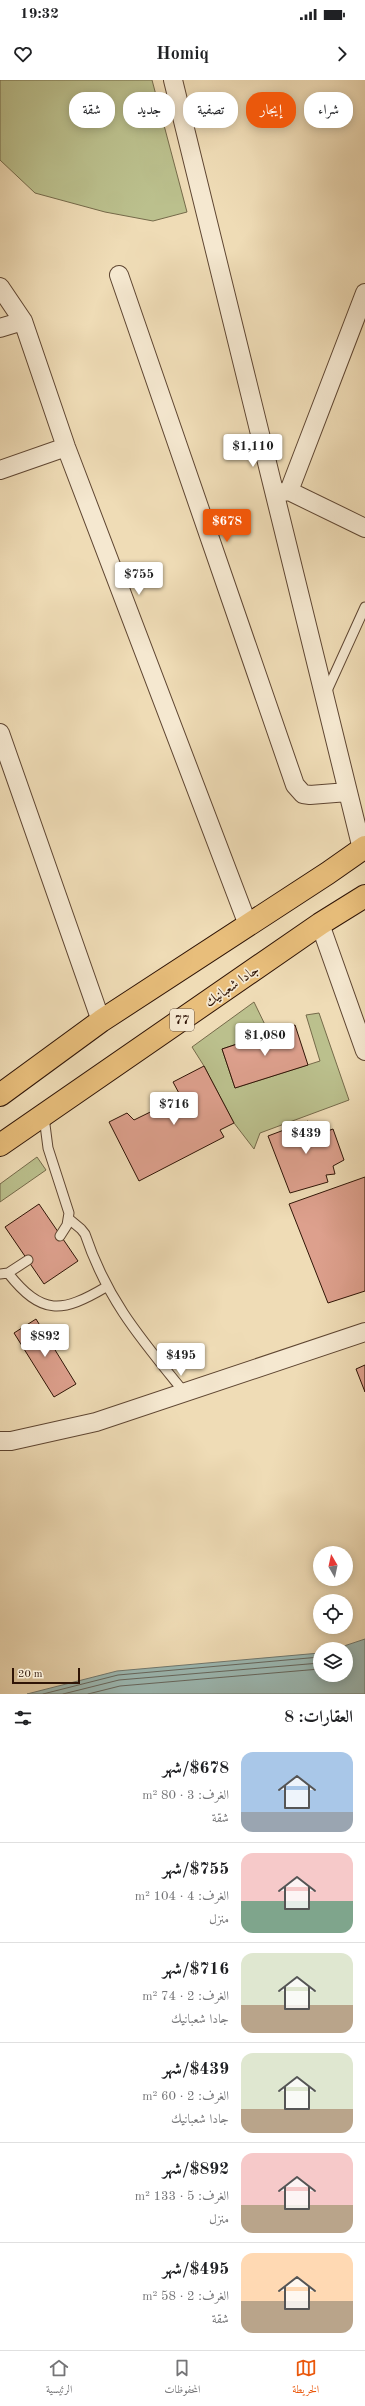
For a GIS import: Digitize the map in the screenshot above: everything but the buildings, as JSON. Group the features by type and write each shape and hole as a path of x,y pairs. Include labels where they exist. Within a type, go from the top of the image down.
{"highway":[{"path":"0,1095 101,1021 248,926 364,848"},
{"name":"جادا شعبانيك","path":"0,1145 320,924 365,896"}],"street":[{"path":"173,80 282,492 325,696 348,792 364,848"},
{"path":"119,275 295,785 304,794 310,796 348,792"},
{"path":"0,287 23,321 66,447 248,926"},
{"path":"282,492 365,293"},
{"path":"0,328 23,321"},
{"path":"0,470 66,447"},
{"path":"282,492 365,528"},
{"path":"0,733 101,1021"},
{"path":"320,924 365,1051"},
{"path":"0,1441 11,1441 96,1422 365,1332"}],"lane":[{"path":"325,696 365,607"},
{"path":"44,1116 48,1148 69,1219 60,1236"},
{"path":"69,1219 81,1228 85,1234 94,1262 106,1287 126,1320 184,1392"},
{"path":"28,1260 4,1274 28,1296 40,1303 53,1306 67,1306 80,1302 106,1287"}],"green space":[{"path":"0,80 152,80 155,92 123,92 123,128 165,128 187,212 153,221 105,212 35,193 0,160"},
{"path":"254,1002 269,1033 222,1049 235,1088 320,1061 306,1015 319,1013 349,1100 260,1133 254,1149 234,1123 204,1066 192,1047"},
{"path":"37,1157 46,1170 0,1202 0,1184"}],"water":[{"path":"365,1639 365,1694 27,1694 117,1671 313,1654 313,1682 353,1682 353,1643"}]}
